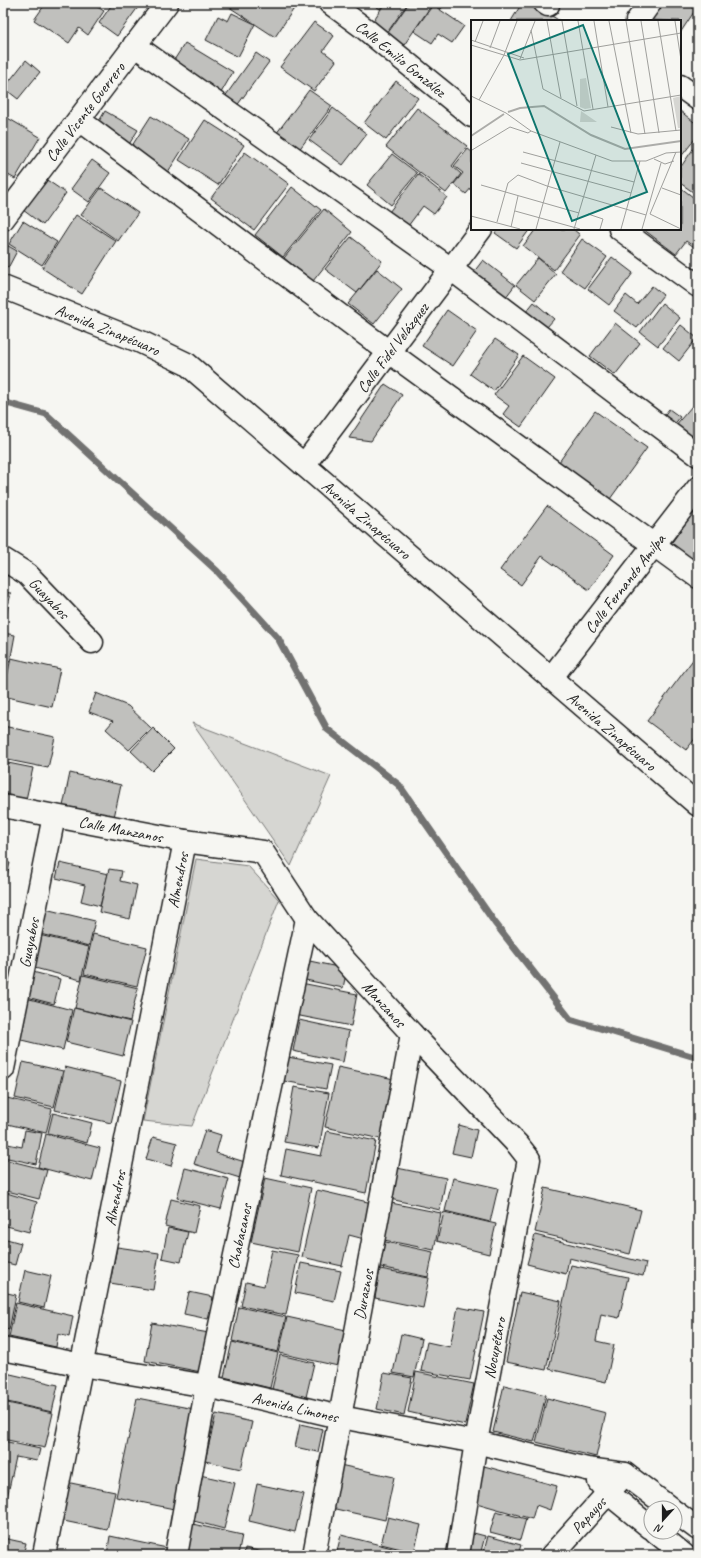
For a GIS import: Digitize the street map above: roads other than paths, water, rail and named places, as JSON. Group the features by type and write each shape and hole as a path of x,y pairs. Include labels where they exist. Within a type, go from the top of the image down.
{"street":[{"name":"Calle Vicente Guerrero","path":"3,219 167,3"},
{"name":"Calle Emilio González","path":"330,3 364,28 471,115"},
{"path":"638,20 650,3"},
{"path":"134,45 451,269 698,455"},
{"path":"681,87 698,99"},
{"path":"79,120 389,352 698,577"},
{"name":"Calle Fidel Velázquez","path":"304,465 480,230"},
{"path":"621,230 698,286"},
{"name":"Avenida Zinapécuaro","path":"3,287 141,342 187,364 698,805"},
{"name":"Calle Fernando Amilpa","path":"551,678 698,488"},
{"name":"Guayabos","path":"3,560 27,574 92,642"},
{"name":"Calle Manzanos","path":"3,806 185,841 263,852"},
{"name":"Guayabos","path":"3,1069 54,816"},
{"name":"Almendros","path":"44,1555 185,841"},
{"name":"Manzanos","path":"263,852 307,919 412,1034 518,1145"},
{"name":"Chabacanos","path":"176,1555 207,1386 307,919"},
{"name":"Duraznos","path":"314,1555 412,1034"},
{"name":"Nocupétaro","path":"458,1555 476,1442 529,1159 518,1145"},
{"name":"Avenida Limones","path":"3,1349 82,1365 207,1386 340,1417 476,1442 587,1469 625,1474 659,1500"},
{"path":"587,1469 608,1493 643,1521"},
{"name":"Papayos","path":"552,1555 625,1474"},
{"path":"683,1518 698,1529"},
{"path":"666,1540 684,1555"}],"waterway":[{"path":"3,402 46,414 217,571 278,638 327,729 399,785 495,923 570,1019 698,1058"}]}
